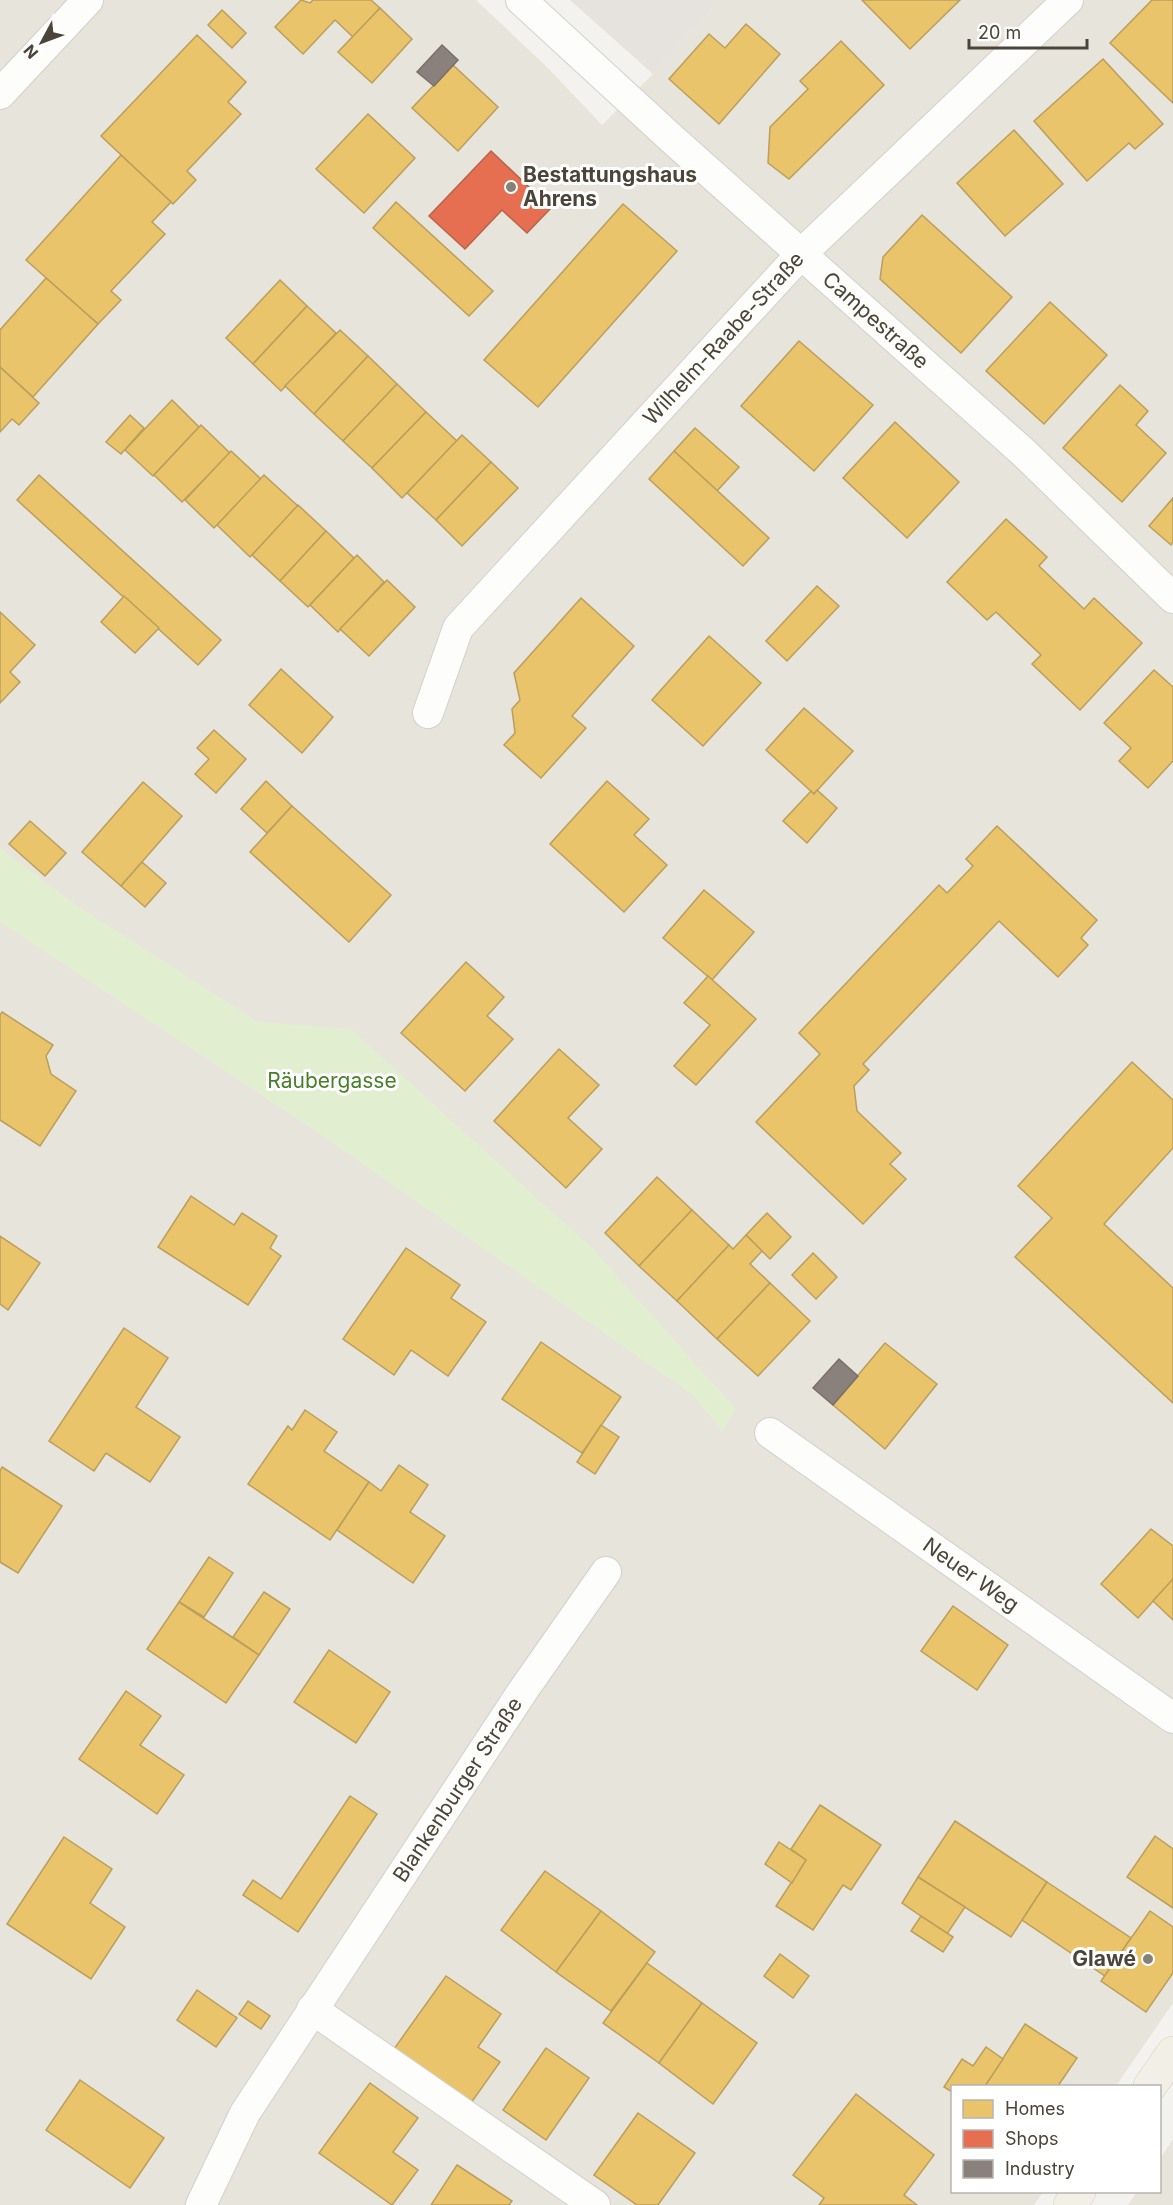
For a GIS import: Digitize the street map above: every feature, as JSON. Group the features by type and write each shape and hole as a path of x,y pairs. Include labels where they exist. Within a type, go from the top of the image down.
{"main road":[{"path":"1151,2085 1173,2053"}],"street":[{"path":"0,94 88,0"},
{"name":"Campestraße","path":"521,0 671,138 1023,452 1173,598"},
{"name":"Wilhelm-Raabe-Straße","path":"428,713 458,628 802,253 1068,0"},
{"name":"Neuer Weg","path":"770,1433 1173,1718"},
{"name":"Blankenburger Straße","path":"201,2205 245,2113 522,1692 606,1572"},
{"path":"312,2009 595,2205"}],"shaded area":[{"path":"0,0 476,0 547,67 602,125 653,74 719,0 1173,0 1173,2003 1117,2085 951,2085 951,2193 1042,2193 1034,2205 0,2205"},
{"path":"570,0 719,0 653,74"},
{"path":"1173,2139 1173,2205 1128,2205 1136,2193 1161,2193 1161,2157"}],"green space":[{"name":"Räubergasse","path":"0,848 78,906 258,1022 351,1029 593,1249 736,1409 722,1431 694,1396 317,1132 0,922"}],"building: Homes":[{"path":"301,0 310,3 313,0 371,0 380,8 353,37 335,20 303,54 275,27"},
{"path":"862,0 960,0 910,49"},
{"path":"1152,0 1173,0 1173,103 1110,43"},
{"path":"380,8 412,39 372,83 338,52"},
{"path":"222,10 246,33 232,48 208,25"},
{"path":"746,24 780,54 719,124 669,79 709,34 725,48"},
{"path":"197,35 246,82 228,102 241,114 187,171 196,180 173,204 101,136"},
{"path":"841,41 884,85 789,179 768,163 770,127 808,89 800,81"},
{"path":"1103,59 1163,124 1135,149 1129,143 1087,181 1034,121"},
{"path":"453,65 498,107 458,151 412,108"},
{"path":"368,114 415,158 364,213 316,169"},
{"path":"1014,130 1063,184 1005,236 957,183"},
{"path":"121,155 171,202 152,222 165,234 111,291 121,300 98,324 26,260"},
{"path":"396,202 493,291 469,316 373,228"},
{"path":"623,204 677,251 538,407 484,360"},
{"path":"922,215 1012,297 961,353 880,279 883,257"},
{"path":"46,278 98,324 33,397 0,367 0,330"},
{"path":"280,280 307,306 253,364 226,338"},
{"path":"1050,302 1107,355 1044,424 986,371"},
{"path":"307,306 336,333 281,391 253,364"},
{"path":"340,330 368,356 314,414 285,386"},
{"path":"799,341 873,405 814,471 741,406"},
{"path":"368,356 397,384 343,441 314,414"},
{"path":"0,367 39,403 19,425 12,419 0,432"},
{"path":"397,384 426,412 372,468 343,441"},
{"path":"1120,385 1148,411 1136,425 1166,453 1122,502 1063,448"},
{"path":"172,400 199,427 153,476 125,450"},
{"path":"426,412 457,441 402,498 372,468"},
{"path":"130,415 144,428 121,454 106,442"},
{"path":"895,422 959,482 907,538 843,478"},
{"path":"201,425 230,453 182,502 154,475"},
{"path":"695,428 739,467 717,491 674,451"},
{"path":"462,435 491,462 436,520 407,493"},
{"path":"231,451 261,479 214,528 185,500"},
{"path":"674,451 769,538 743,566 649,479"},
{"path":"491,462 518,488 462,546 436,520"},
{"path":"39,475 221,640 198,665 17,500"},
{"path":"264,475 298,506 250,557 217,525"},
{"path":"1173,498 1173,542 1171,545 1149,526"},
{"path":"298,505 326,531 280,581 252,555"},
{"path":"1006,519 1047,557 1039,566 1084,609 1094,598 1142,643 1080,710 1032,664 1041,655 996,612 987,620 947,582"},
{"path":"326,531 354,558 308,607 280,581"},
{"path":"357,555 384,582 338,632 310,605"},
{"path":"387,580 415,607 369,656 340,629"},
{"path":"817,586 839,606 787,661 766,641"},
{"path":"124,596 159,628 135,653 101,622"},
{"path":"581,598 634,646 572,716 586,728 541,778 504,745 515,733 512,709 520,700 514,673"},
{"path":"0,612 35,645 10,672 20,682 0,703"},
{"path":"709,636 761,683 703,746 652,700"},
{"path":"281,669 333,717 302,753 249,705"},
{"path":"1154,670 1173,687 1173,761 1148,788 1119,761 1131,748 1104,723"},
{"path":"804,708 853,751 814,794 766,750"},
{"path":"214,730 246,759 216,793 195,774 209,759 197,748"},
{"path":"266,781 292,806 267,833 241,809"},
{"path":"607,781 649,819 634,835 667,865 624,912 550,844"},
{"path":"143,782 182,816 121,886 82,852"},
{"path":"817,790 837,808 807,843 783,821 811,791 814,794"},
{"path":"292,806 391,895 349,942 250,852"},
{"path":"30,821 66,853 45,876 9,844"},
{"path":"997,826 1097,920 1081,938 1088,945 1058,977 999,921 863,1064 869,1070 854,1086 857,1111 901,1153 890,1164 906,1179 863,1224 756,1122 820,1054 799,1033 939,885 947,893 973,866 966,859"},
{"path":"142,862 166,883 145,907 121,886"},
{"path":"704,890 754,932 712,980 663,938"},
{"path":"466,962 504,997 487,1016 513,1039 465,1091 401,1033"},
{"path":"708,976 756,1019 696,1085 674,1066 710,1025 684,1003"},
{"path":"2,1012 53,1045 46,1056 51,1074 76,1091 40,1146 0,1120 0,1015"},
{"path":"559,1049 599,1085 568,1118 602,1149 566,1188 494,1121"},
{"path":"1132,1062 1173,1100 1173,1148 1104,1224 1173,1288 1173,1403 1015,1257 1052,1218 1018,1186"},
{"path":"657,1177 692,1210 639,1266 605,1233"},
{"path":"191,1196 234,1225 242,1213 277,1236 270,1248 281,1256 248,1305 158,1247"},
{"path":"692,1210 729,1245 677,1301 639,1266"},
{"path":"767,1213 791,1237 770,1259 746,1235"},
{"path":"746,1235 762,1251 750,1264 770,1283 717,1339 677,1301 729,1245 733,1249"},
{"path":"0,1236 40,1263 8,1310 0,1304"},
{"path":"406,1248 460,1285 451,1298 486,1322 448,1376 411,1350 394,1375 343,1339"},
{"path":"813,1253 837,1277 816,1299 792,1275"},
{"path":"770,1283 810,1321 758,1376 717,1339"},
{"path":"124,1328 168,1358 136,1407 180,1437 150,1482 106,1453 94,1471 49,1441"},
{"path":"541,1342 621,1397 582,1453 502,1399"},
{"path":"885,1343 937,1384 885,1449 833,1405"},
{"path":"305,1410 337,1432 324,1451 369,1482 330,1540 248,1484 288,1426 292,1430"},
{"path":"601,1425 619,1437 595,1474 577,1462"},
{"path":"399,1465 428,1485 410,1512 445,1536 413,1583 337,1530 369,1482 381,1491"},
{"path":"2,1467 62,1506 18,1573 0,1562 0,1471"},
{"path":"1151,1529 1173,1546 1173,1579 1138,1618 1101,1584"},
{"path":"209,1557 233,1573 204,1617 179,1602"},
{"path":"1173,1579 1173,1620 1153,1601"},
{"path":"264,1592 290,1609 259,1655 233,1637"},
{"path":"179,1602 259,1655 226,1703 147,1649"},
{"path":"953,1606 1008,1645 977,1690 921,1651"},
{"path":"329,1650 390,1692 356,1743 294,1702"},
{"path":"126,1691 161,1716 140,1745 184,1775 157,1814 79,1759"},
{"path":"350,1796 377,1814 298,1932 243,1895 253,1880 281,1899"},
{"path":"820,1805 881,1845 851,1890 843,1885 813,1930 776,1906 806,1860 791,1849"},
{"path":"955,1821 1047,1882 1011,1937 918,1877"},
{"path":"1155,1836 1173,1849 1173,1908 1127,1877"},
{"path":"64,1837 112,1869 90,1903 125,1927 91,1979 7,1924"},
{"path":"779,1842 806,1860 792,1883 765,1864"},
{"path":"545,1871 601,1911 556,1972 501,1930"},
{"path":"918,1877 965,1907 947,1934 902,1903"},
{"path":"1047,1882 1131,1938 1105,1976 1022,1920"},
{"path":"601,1911 655,1952 611,2011 556,1972"},
{"path":"1150,1911 1173,1927 1173,1973 1146,2012 1101,1981"},
{"path":"921,1916 953,1937 943,1952 911,1931"},
{"path":"780,1954 809,1976 793,1998 764,1976"},
{"path":"647,1963 702,2003 659,2063 603,2023"},
{"path":"446,1976 501,2014 478,2047 500,2062 471,2103 394,2049"},
{"path":"197,1990 237,2018 216,2047 177,2020"},
{"path":"248,2001 270,2016 261,2029 239,2014"},
{"path":"702,2003 757,2043 713,2104 659,2063"},
{"path":"1025,2024 1077,2058 1059,2085 986,2085"},
{"path":"986,2047 1003,2059 986,2085 951,2085 951,2091 944,2087 962,2059 973,2066"},
{"path":"546,2048 589,2078 546,2140 503,2110"},
{"path":"80,2080 164,2138 130,2188 46,2130"},
{"path":"370,2083 418,2118 393,2152 418,2170 392,2205 319,2153"},
{"path":"856,2094 934,2155 904,2195 917,2205 819,2205 824,2198 793,2175"},
{"path":"638,2113 695,2153 658,2205 637,2205 594,2175"},
{"path":"457,2165 512,2201 509,2205 431,2205"}],"building: Shops":[{"path":"491,151 551,208 527,233 502,210 465,249 429,216"}],"building: Industry":[{"path":"442,45 458,60 434,86 417,72"},
{"path":"839,1359 858,1376 833,1405 813,1388"}],"place":[{"name":"Bestattungshaus Ahrens","path":"511,187"},
{"name":"Glawé","path":"1148,1959"}]}
